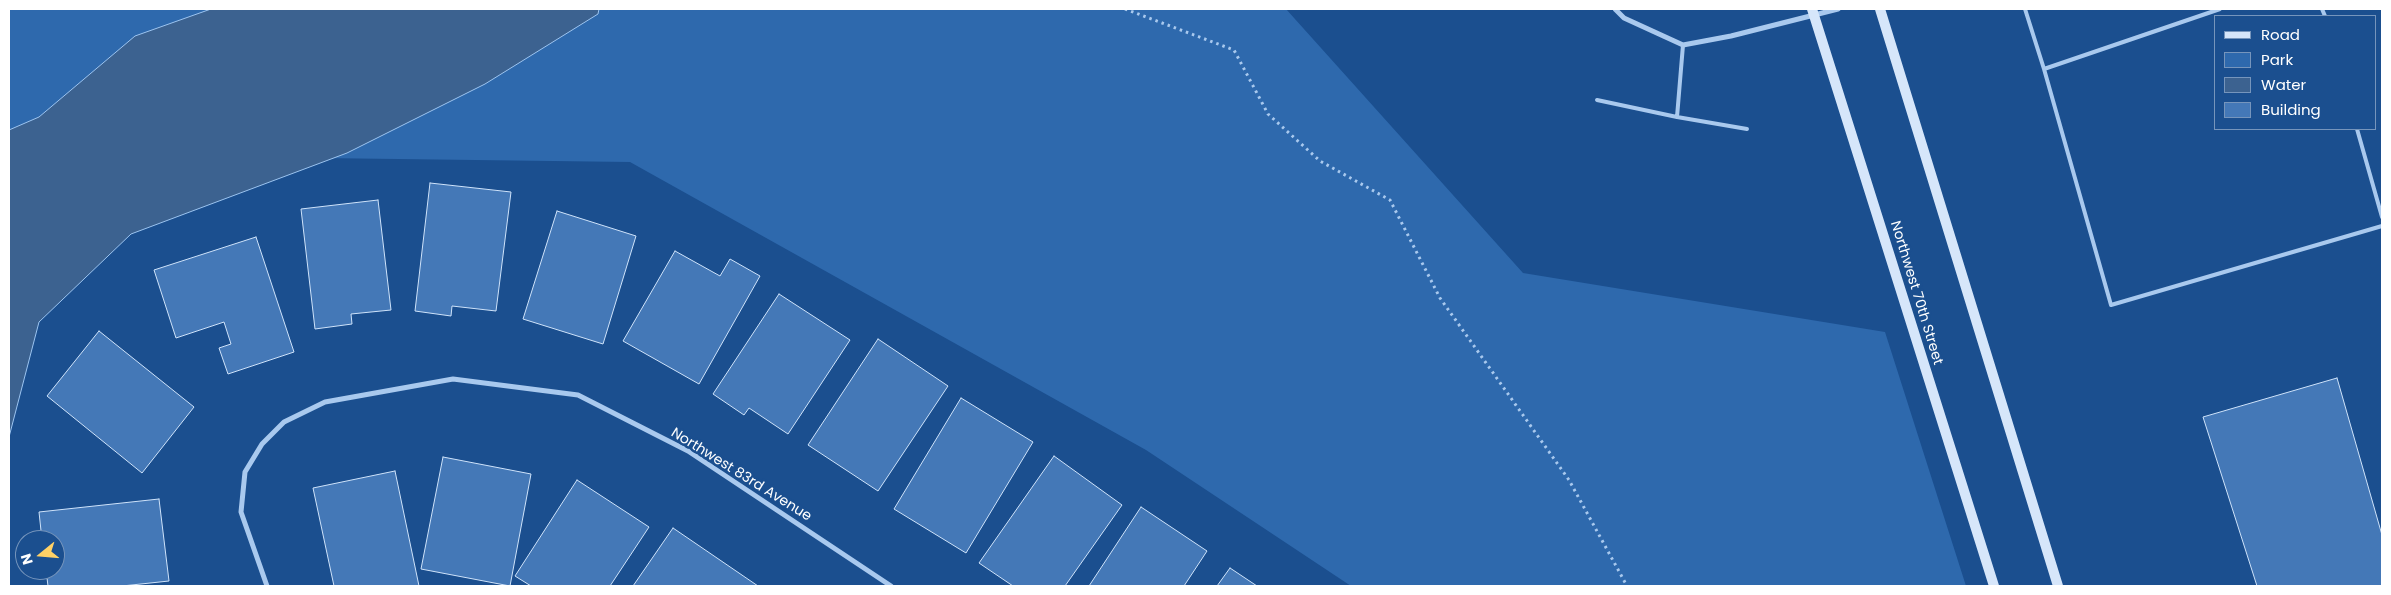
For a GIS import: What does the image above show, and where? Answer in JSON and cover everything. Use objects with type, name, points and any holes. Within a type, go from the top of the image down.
[{"type":"street","points":[[1615,9],[1624,18],[1683,45],[1731,36],[1813,12],[1838,9]]},
{"type":"street","points":[[1880,9],[2058,586]]},
{"type":"street","name":"Northwest 70th Street","points":[[1813,12],[1994,586]]},
{"type":"street","name":"Northwest 83rd Avenue","points":[[267,586],[241,512],[245,472],[262,444],[284,422],[326,402],[453,380],[578,395],[688,451],[891,586]]},
{"type":"lane","points":[[2026,9],[2112,305],[2382,226]]},
{"type":"lane","points":[[2044,70],[2220,9]]},
{"type":"lane","points":[[1677,117],[1683,45]]},
{"type":"lane","points":[[1597,100],[1677,117],[1747,129]]},
{"type":"lane","points":[[2357,130],[2382,218]]},
{"type":"path","points":[[1125,9],[1234,50],[1268,114],[1320,161],[1390,200],[1440,298],[1569,480],[1627,586]]},
{"type":"green space","points":[[9,9],[1286,9],[1523,273],[1885,332],[1966,586],[1351,586],[1146,450],[630,162],[9,154]]},
{"type":"water","points":[[211,9],[599,9],[598,14],[485,84],[347,153],[131,234],[39,322],[9,437],[9,130],[39,117],[135,36]]},
{"type":"building","points":[[430,183],[511,192],[496,311],[452,306],[451,316],[415,311]]},
{"type":"building","points":[[378,200],[391,310],[351,314],[352,324],[315,329],[301,209]]},
{"type":"building","points":[[557,211],[636,236],[603,344],[523,319]]},
{"type":"building","points":[[256,237],[294,352],[228,374],[219,348],[231,344],[224,322],[176,338],[154,270]]},
{"type":"building","points":[[675,251],[720,276],[730,259],[760,276],[699,384],[623,341]]},
{"type":"building","points":[[779,294],[850,340],[788,434],[749,408],[744,415],[713,394]]},
{"type":"building","points":[[99,331],[194,407],[142,473],[47,396]]},
{"type":"building","points":[[878,339],[948,386],[878,491],[808,445]]},
{"type":"building","points":[[2337,378],[2382,535],[2382,586],[2257,586],[2203,417]]},
{"type":"building","points":[[961,398],[1033,442],[966,553],[894,509]]},
{"type":"building","points":[[1054,456],[1122,505],[1065,586],[1013,586],[979,563]]},
{"type":"building","points":[[443,457],[531,474],[510,586],[421,569]]},
{"type":"building","points":[[395,471],[419,586],[334,586],[313,488]]},
{"type":"building","points":[[577,480],[649,527],[610,586],[531,586],[515,576]]},
{"type":"building","points":[[159,499],[169,581],[122,586],[48,586],[47,580],[65,580],[65,530],[41,530],[39,512]]},
{"type":"building","points":[[1141,507],[1207,551],[1184,586],[1089,586]]},
{"type":"building","points":[[673,528],[758,586],[633,586]]},
{"type":"building","points":[[1230,568],[1257,586],[1217,586]]}]
